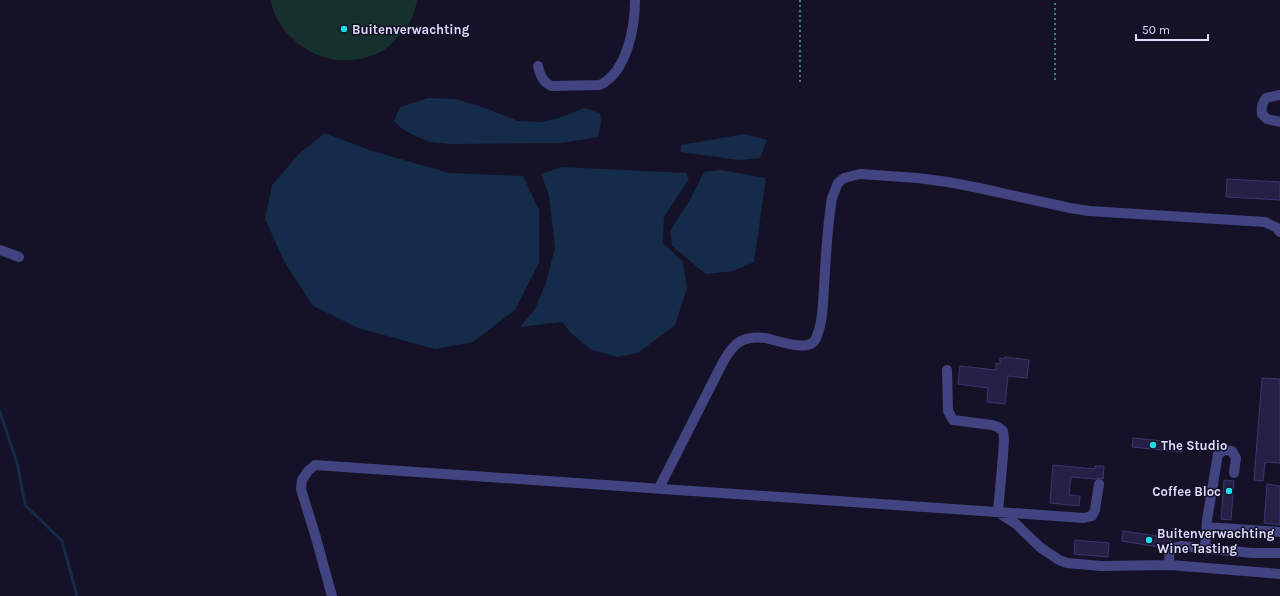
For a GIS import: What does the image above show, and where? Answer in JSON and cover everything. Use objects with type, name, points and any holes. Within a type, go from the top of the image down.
[{"type":"street","points":[[538,66],[541,77],[551,86],[600,85],[604,83],[617,71],[630,40],[634,23],[636,0]]},
{"type":"street","points":[[1280,95],[1266,98],[1261,112],[1267,119],[1280,122]]},
{"type":"street","points":[[659,488],[723,362],[740,341],[752,338],[765,338],[789,344],[804,345],[812,344],[816,340],[822,315],[831,204],[834,190],[838,183],[844,178],[860,174],[918,178],[979,188],[1083,210],[1265,222],[1277,228],[1280,232]]},
{"type":"street","points":[[0,250],[19,257]]},
{"type":"street","points":[[947,370],[948,411],[952,420],[992,425],[1001,429],[1004,434],[998,512]]},
{"type":"street","points":[[1205,549],[1218,454],[1224,450],[1232,451],[1236,458],[1234,473]]},
{"type":"street","points":[[332,596],[302,495],[301,485],[305,475],[315,465],[1084,518],[1092,516],[1095,510],[1099,484]]},
{"type":"street","points":[[998,512],[1016,524],[1041,548],[1059,560],[1067,563],[1100,566],[1170,565],[1280,574]]},
{"type":"street","points":[[1207,527],[1280,532]]},
{"type":"street","points":[[1170,565],[1168,555],[1175,547],[1182,546],[1252,553],[1280,553]]},
{"type":"path","points":[[800,0],[800,82]]},
{"type":"path","points":[[1055,0],[1055,80]]},
{"type":"green space","name":"Buitenverwachting","points":[[271,0],[417,0],[407,26],[387,48],[371,56],[345,60],[320,56],[297,43],[281,26],[274,13]]},
{"type":"water","points":[[428,98],[456,99],[488,109],[518,121],[543,122],[562,117],[584,108],[600,113],[601,123],[598,137],[561,143],[450,144],[430,142],[401,128],[394,121],[400,107]]},
{"type":"water","points":[[325,133],[369,150],[449,173],[523,176],[539,210],[539,263],[515,310],[473,342],[435,349],[358,328],[313,306],[284,261],[265,219],[272,185],[300,153]]},
{"type":"water","points":[[744,134],[767,140],[760,158],[739,160],[681,152],[681,145]]},
{"type":"water","points":[[562,167],[686,173],[689,179],[664,217],[663,243],[683,262],[687,288],[675,325],[638,353],[617,357],[590,349],[571,333],[562,322],[520,327],[535,309],[546,283],[555,248],[549,195],[541,174]]},
{"type":"water","points":[[721,170],[766,178],[754,262],[733,271],[706,274],[672,246],[670,231],[691,198],[704,172]]},
{"type":"building","points":[[1227,179],[1280,182],[1280,200],[1226,197]]},
{"type":"building","points":[[1005,357],[1029,360],[1027,378],[1008,376],[1005,404],[987,402],[988,388],[958,384],[960,366],[996,370],[996,363],[1000,364],[1000,358],[1004,359]]},
{"type":"building","points":[[1262,378],[1280,379],[1280,463],[1265,462],[1263,481],[1254,480]]},
{"type":"building","points":[[1133,438],[1183,443],[1182,452],[1132,447]]},
{"type":"building","points":[[1053,465],[1095,469],[1095,466],[1104,466],[1103,479],[1071,477],[1069,495],[1080,496],[1079,506],[1050,503]]},
{"type":"building","points":[[1224,480],[1234,481],[1231,520],[1221,519]]},
{"type":"building","points":[[1267,484],[1280,486],[1280,525],[1264,523]]},
{"type":"building","points":[[1123,531],[1171,538],[1170,543],[1165,548],[1122,541]]},
{"type":"building","points":[[1075,540],[1109,543],[1108,557],[1074,554]]},
{"type":"waterway","points":[[0,412],[18,466],[25,505],[62,541],[77,596]]},
{"type":"place","name":"Buitenverwachting","points":[[344,29]]},
{"type":"place","name":"The Studio","points":[[1153,445]]},
{"type":"place","name":"Coffee Bloc","points":[[1229,491]]},
{"type":"place","name":"Buitenverwachting Wine Tasting","points":[[1149,540]]}]
